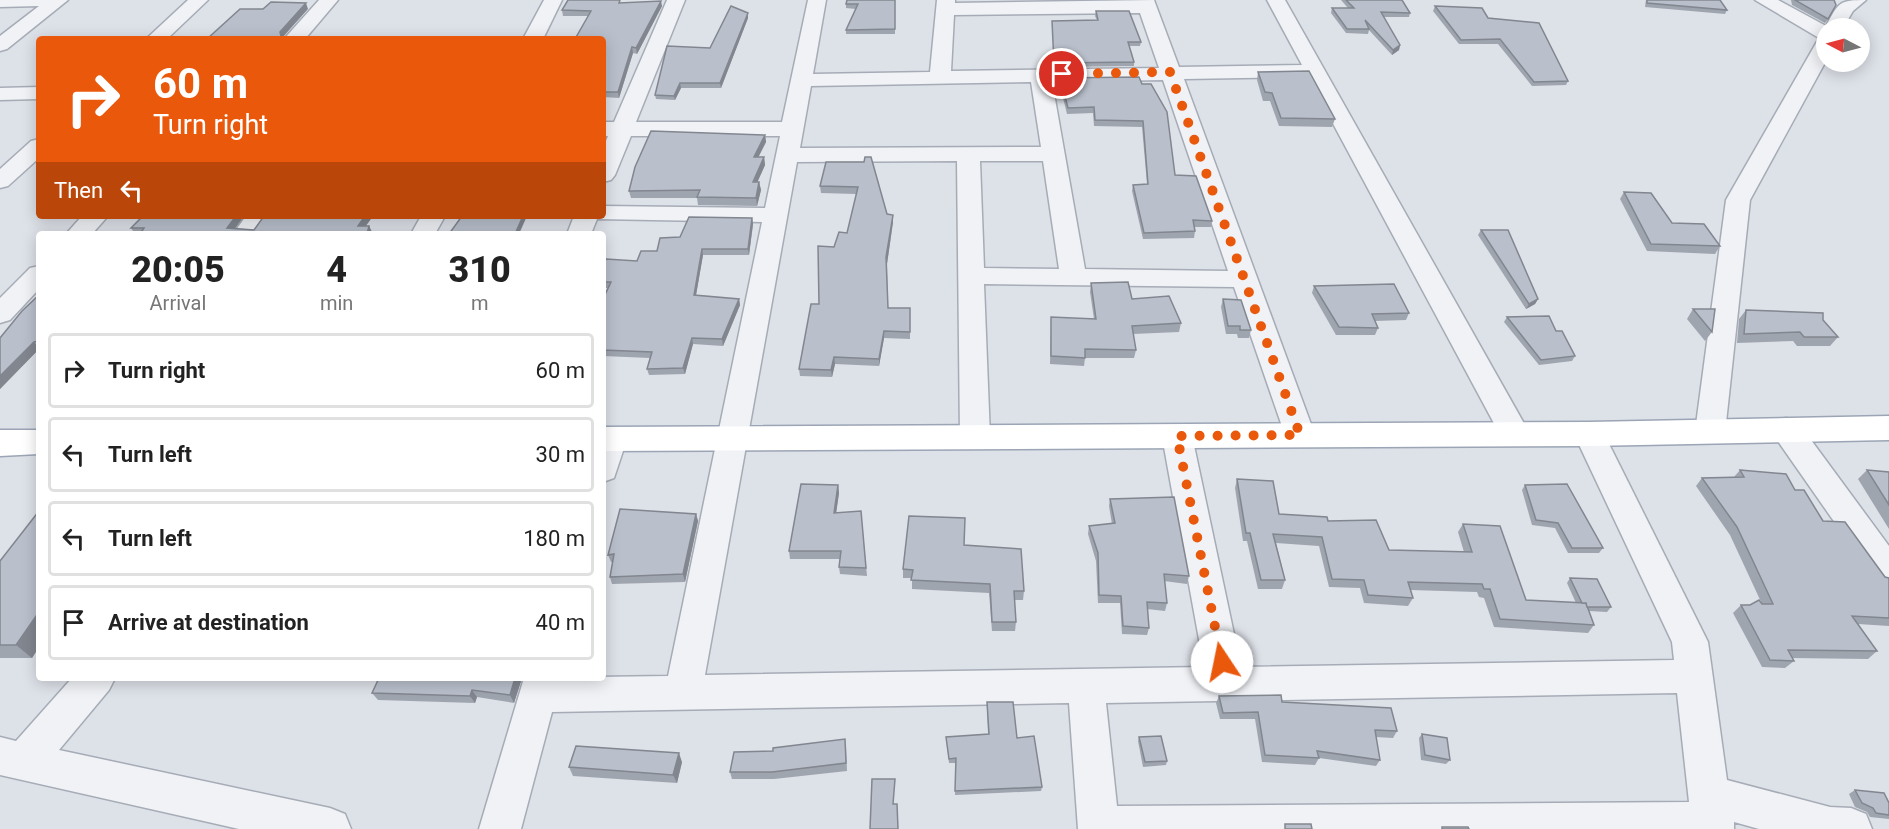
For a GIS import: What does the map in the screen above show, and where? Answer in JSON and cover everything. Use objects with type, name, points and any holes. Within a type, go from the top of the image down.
[{"type":"main road","points":[[606,449],[732,438],[1589,434],[1889,428]]},
{"type":"street","points":[[0,1],[59,0]]},
{"type":"street","points":[[0,45],[59,0]]},
{"type":"street","points":[[159,36],[199,0]]},
{"type":"street","points":[[297,36],[329,0]]},
{"type":"street","points":[[535,36],[553,0]]},
{"type":"street","points":[[606,160],[612,129],[675,0]]},
{"type":"street","points":[[683,693],[817,0]]},
{"type":"street","points":[[1276,0],[1515,434]]},
{"type":"street","points":[[1764,0],[1816,28]]},
{"type":"street","points":[[1840,18],[1845,8],[1857,0]]},
{"type":"street","points":[[940,77],[946,5],[1146,4],[1300,435]]},
{"type":"street","points":[[1710,432],[1738,200],[1816,61]]},
{"type":"street","points":[[802,80],[1315,71]]},
{"type":"street","points":[[1040,75],[1073,276]]},
{"type":"street","points":[[0,94],[36,93]]},
{"type":"street","points":[[612,129],[968,154],[1053,154]]},
{"type":"street","points":[[968,154],[975,437]]},
{"type":"street","points":[[0,181],[30,162]]},
{"type":"street","points":[[606,213],[776,215]]},
{"type":"street","points":[[81,231],[93,219]]},
{"type":"street","points":[[247,231],[257,219]]},
{"type":"street","points":[[971,276],[1244,279]]},
{"type":"street","points":[[0,283],[35,279]]},
{"type":"street","points":[[0,314],[35,279]]},
{"type":"street","points":[[1786,429],[1889,573]]},
{"type":"street","points":[[1589,434],[1690,642],[1712,816]]},
{"type":"street","points":[[1177,436],[1226,684]]},
{"type":"street","points":[[500,829],[541,686],[683,693],[1694,676]]},
{"type":"street","points":[[12,759],[93,681]]},
{"type":"street","points":[[1086,686],[1099,828],[1712,816],[1851,829]]},
{"type":"street","points":[[12,759],[224,818],[330,829]]},
{"type":"building","points":[[568,0],[620,0],[619,3],[661,1],[636,48],[632,47],[618,92],[606,92],[606,36],[577,36],[591,11],[562,10]]},
{"type":"building","points":[[847,0],[895,0],[895,29],[846,30],[858,4],[846,4]]},
{"type":"building","points":[[1346,0],[1402,0],[1410,13],[1381,12],[1400,45],[1393,50],[1365,20],[1369,29],[1347,29],[1332,8],[1354,8]]},
{"type":"building","points":[[1647,0],[1720,0],[1727,10],[1647,3]]},
{"type":"building","points":[[1795,0],[1834,0],[1836,5],[1829,18]]},
{"type":"building","points":[[271,2],[306,3],[280,32],[281,36],[210,36],[240,9],[263,9]]},
{"type":"building","points":[[731,6],[748,13],[720,83],[680,83],[674,96],[655,95],[667,46],[710,48]]},
{"type":"building","points":[[1435,6],[1482,8],[1488,18],[1539,23],[1568,81],[1534,82],[1500,39],[1461,40]]},
{"type":"building","points":[[1096,11],[1129,11],[1141,42],[1128,42],[1134,62],[1054,63],[1052,21],[1098,20]]},
{"type":"building","points":[[1309,71],[1335,119],[1281,118],[1272,93],[1265,92],[1258,72]]},
{"type":"building","points":[[1139,77],[1142,84],[1151,84],[1167,112],[1175,175],[1196,176],[1212,221],[1193,220],[1195,231],[1144,233],[1133,185],[1148,184],[1143,121],[1095,120],[1094,107],[1068,108],[1061,80],[1055,78]]},
{"type":"building","points":[[651,131],[765,135],[754,157],[764,157],[753,182],[759,182],[756,198],[697,197],[700,190],[629,191],[635,167]]},
{"type":"building","points":[[865,157],[871,157],[887,214],[893,215],[886,257],[888,308],[910,308],[910,332],[884,331],[879,359],[834,357],[831,370],[799,369],[811,304],[819,304],[818,246],[834,247],[839,232],[847,233],[858,187],[820,186],[826,162],[864,162]]},
{"type":"building","points":[[1624,192],[1651,193],[1672,223],[1704,224],[1720,246],[1651,244]]},
{"type":"building","points":[[689,217],[752,218],[748,249],[702,249],[694,295],[739,299],[722,339],[692,338],[683,368],[647,369],[652,352],[606,350],[606,293],[611,282],[606,282],[606,259],[637,261],[641,251],[657,251],[660,238],[680,237]]},
{"type":"building","points":[[140,219],[234,219],[227,228],[254,230],[262,219],[363,219],[358,226],[369,226],[368,231],[142,231],[144,228],[131,228]]},
{"type":"building","points":[[460,219],[522,219],[516,231],[451,231]]},
{"type":"building","points":[[1481,230],[1508,230],[1538,299],[1529,304]]},
{"type":"building","points":[[1128,282],[1132,299],[1169,296],[1181,323],[1132,326],[1136,350],[1085,349],[1085,358],[1051,356],[1051,317],[1096,319],[1091,283]]},
{"type":"building","points":[[1394,284],[1409,313],[1372,314],[1378,328],[1339,327],[1314,286]]},
{"type":"building","points":[[36,298],[36,342],[0,376],[0,338]]},
{"type":"building","points":[[1223,299],[1241,300],[1251,330],[1240,330],[1240,326],[1228,326]]},
{"type":"building","points":[[1693,309],[1715,309],[1712,332]]},
{"type":"building","points":[[1746,310],[1823,313],[1823,320],[1838,337],[1804,337],[1800,332],[1744,334]]},
{"type":"building","points":[[1549,316],[1556,331],[1562,331],[1575,356],[1541,360],[1507,317]]},
{"type":"building","points":[[1740,470],[1786,474],[1795,490],[1804,490],[1823,521],[1845,522],[1885,577],[1889,578],[1889,618],[1852,616],[1877,651],[1788,650],[1794,661],[1770,660],[1741,605],[1750,605],[1759,600],[1762,604],[1773,604],[1737,527],[1702,478],[1744,477]]},
{"type":"building","points":[[1867,470],[1889,472],[1889,505]]},
{"type":"building","points":[[1237,479],[1273,481],[1279,514],[1327,517],[1328,521],[1376,520],[1389,550],[1472,552],[1463,524],[1500,526],[1526,600],[1586,603],[1594,625],[1500,619],[1490,589],[1484,589],[1482,584],[1408,582],[1413,598],[1368,595],[1364,580],[1332,579],[1322,537],[1273,534],[1285,580],[1261,580],[1250,533],[1246,533]]},
{"type":"building","points":[[801,484],[838,485],[834,513],[861,511],[866,568],[839,567],[841,551],[789,551]]},
{"type":"building","points":[[1567,484],[1603,548],[1572,548],[1558,523],[1536,520],[1525,485]]},
{"type":"building","points":[[1174,497],[1189,576],[1164,574],[1167,603],[1147,602],[1149,628],[1123,626],[1121,596],[1099,595],[1098,553],[1089,526],[1115,523],[1110,499]]},
{"type":"building","points":[[620,509],[696,514],[683,574],[610,577],[614,554],[608,555]]},
{"type":"building","points":[[36,515],[36,616],[16,645],[0,645],[0,561]]},
{"type":"building","points":[[909,516],[965,518],[964,545],[1021,549],[1024,591],[1014,591],[1016,622],[992,622],[990,584],[911,580],[913,570],[903,569]]},
{"type":"building","points":[[1570,578],[1597,579],[1611,607],[1587,607],[1586,603],[1582,603]]},
{"type":"building","points":[[378,681],[514,681],[510,695],[472,690],[470,696],[372,693]]},
{"type":"building","points":[[1281,695],[1282,702],[1391,708],[1397,731],[1375,730],[1380,760],[1317,751],[1319,758],[1265,755],[1258,712],[1223,713],[1219,696]]},
{"type":"building","points":[[987,702],[1013,702],[1017,738],[1034,736],[1042,787],[955,791],[956,758],[949,759],[946,737],[989,734]]},
{"type":"building","points":[[1422,734],[1447,738],[1450,760],[1425,755]]},
{"type":"building","points":[[1161,736],[1167,761],[1145,762],[1139,737]]},
{"type":"building","points":[[845,739],[846,763],[772,772],[730,772],[734,752],[773,751],[773,748]]},
{"type":"building","points":[[576,746],[679,753],[673,775],[569,767]]},
{"type":"building","points":[[872,779],[895,779],[893,804],[897,804],[898,829],[870,829]]},
{"type":"building","points":[[1855,790],[1884,793],[1889,803],[1889,815],[1876,813],[1873,808],[1862,803]]},
{"type":"building","points":[[1285,824],[1311,824],[1312,829],[1285,829]]},
{"type":"building","points":[[1442,827],[1468,827],[1469,829],[1442,829]]},
{"type":"route","points":[[1062,74],[1170,72],[1300,435],[1177,436],[1222,662]]}]
